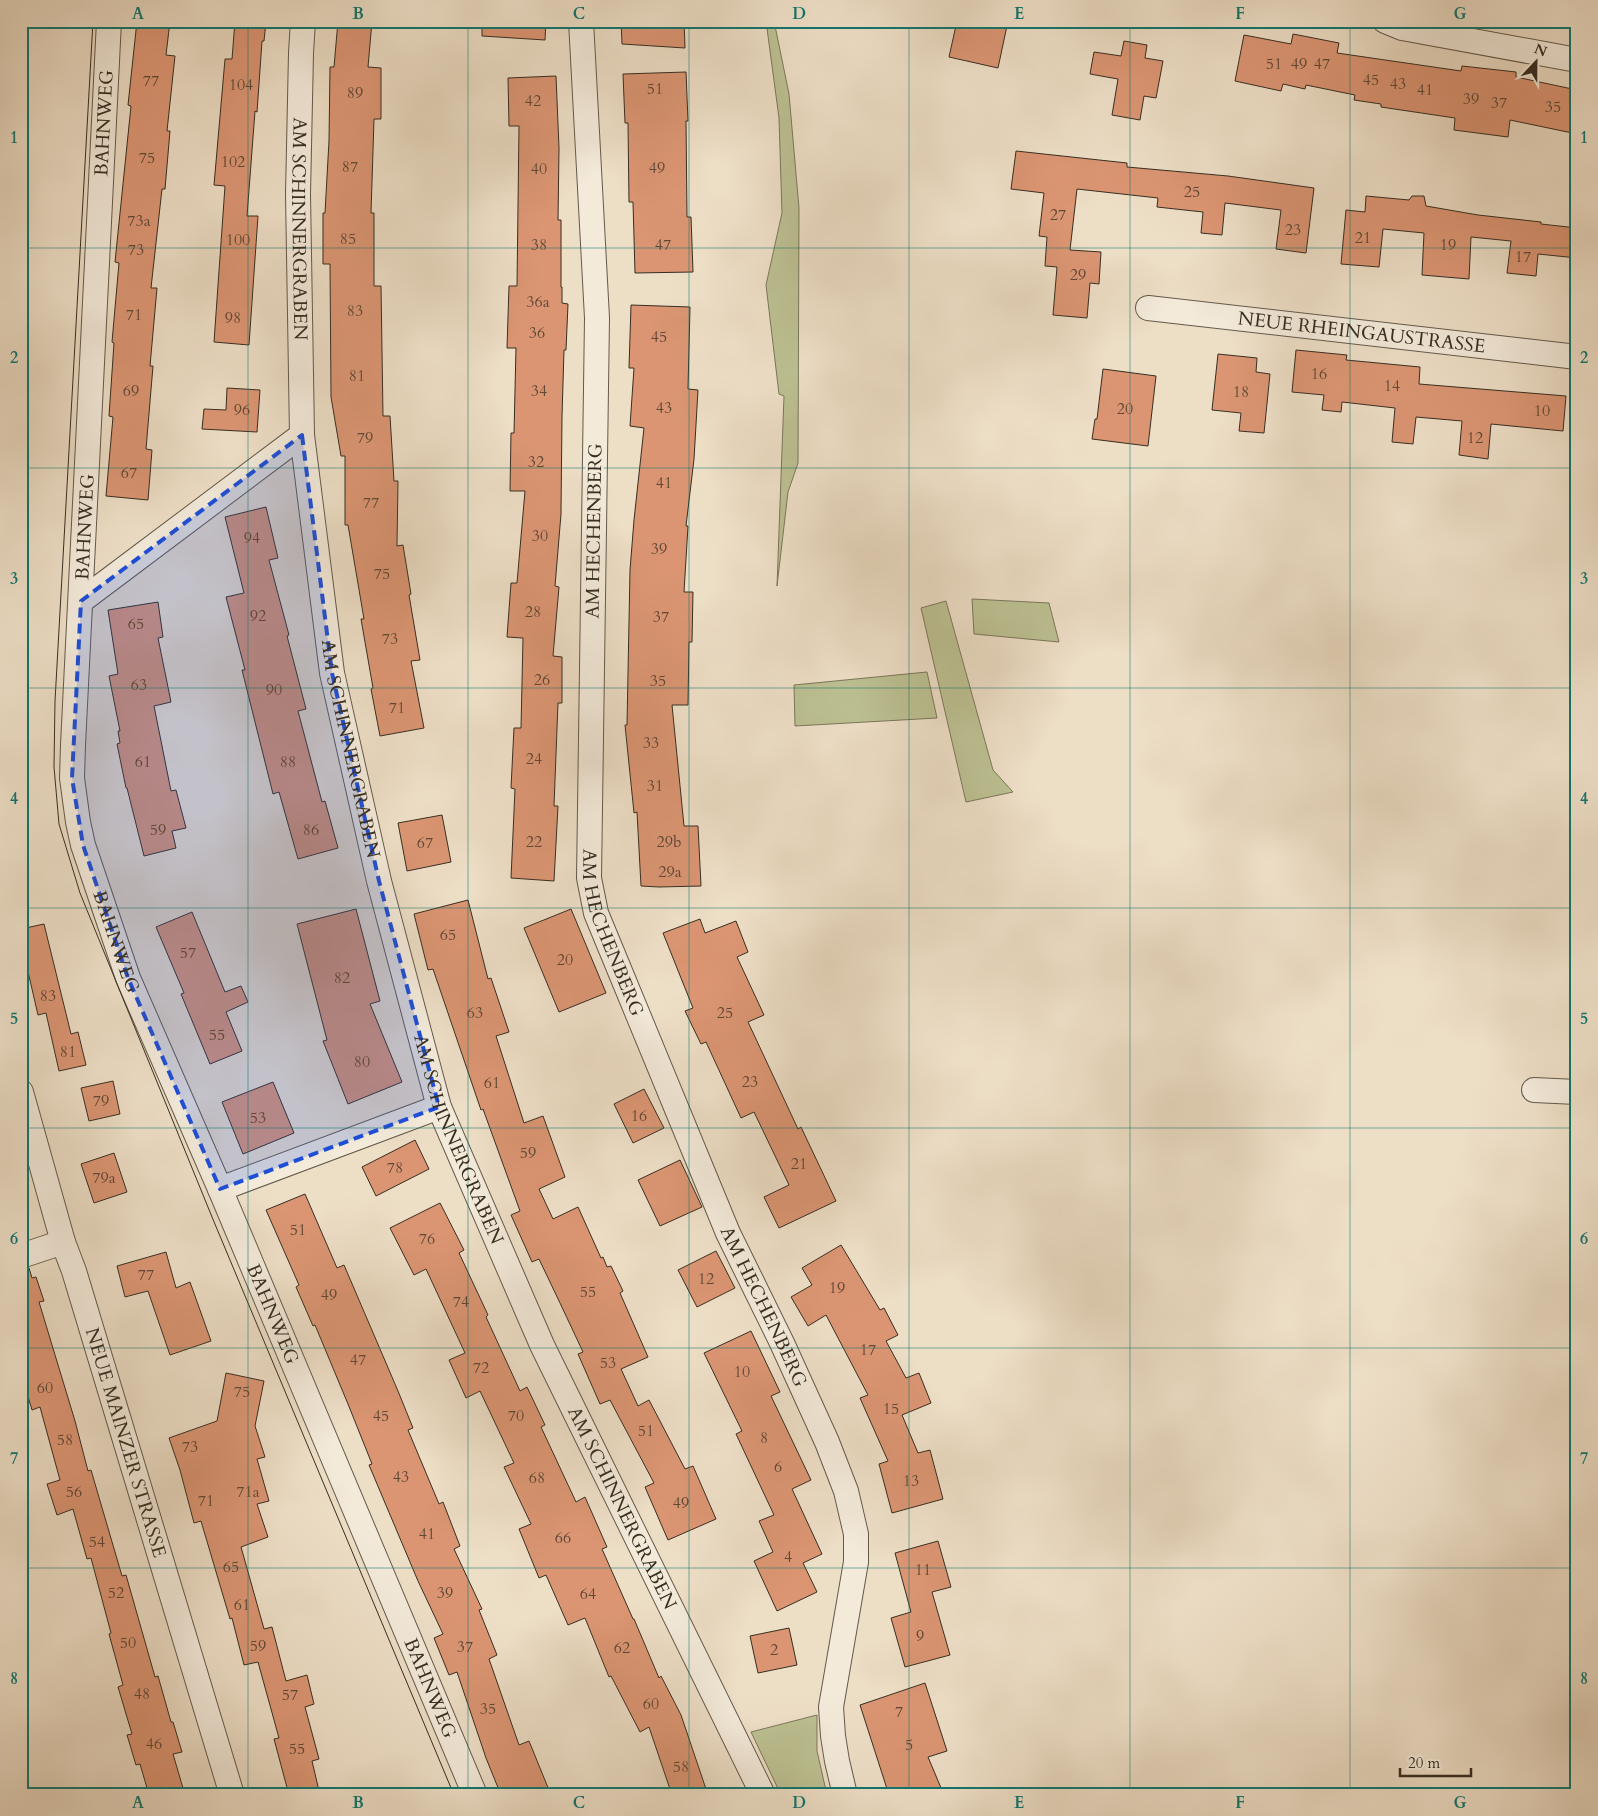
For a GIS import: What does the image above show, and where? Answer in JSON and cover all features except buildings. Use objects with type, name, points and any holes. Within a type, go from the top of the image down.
[{"type":"street","name":"BAHNWEG","points":[[109,21],[72,778],[83,845],[128,978],[220,1189],[475,1795]]},
{"type":"street","name":"AM SCHINNERGRABEN","points":[[303,21],[298,194],[302,435],[332,673],[378,881],[439,1107],[542,1345],[763,1795]]},
{"type":"street","name":"AM HECHENBERG","points":[[581,21],[597,318],[589,878],[596,913],[724,1224],[782,1343],[827,1442],[846,1491],[856,1534],[856,1562],[832,1707],[836,1760],[845,1795]]},
{"type":"street","points":[[1385,21],[1402,28],[1577,60]]},
{"type":"street","name":"NEUE RHEINGAUSTRASSE","points":[[1148,308],[1577,357]]},
{"type":"street","points":[[81,601],[302,435]]},
{"type":"street","points":[[1534,1090],[1577,1092]]},
{"type":"street","name":"NEUE MAINZER STRASSE","points":[[21,1092],[63,1242],[74,1271],[232,1795]]},
{"type":"street","points":[[220,1189],[439,1107]]},
{"type":"street","points":[[21,1256],[63,1242]]},
{"type":"highlighted area","points":[[302,435],[332,673],[379,881],[439,1107],[220,1189],[128,978],[83,845],[72,778],[81,601]]},
{"type":"green space","points":[[766,21],[774,21],[789,94],[799,208],[798,463],[788,492],[777,586],[784,396],[779,394],[766,285],[782,213],[779,118]]},
{"type":"green space","points":[[972,599],[1049,603],[1059,642],[974,634]]},
{"type":"green space","points":[[946,601],[993,770],[1013,792],[966,802],[921,608]]},
{"type":"green space","points":[[927,672],[937,718],[795,726],[794,685]]},
{"type":"green space","points":[[817,1715],[817,1751],[827,1795],[781,1795],[751,1732]]},
{"type":"tram line","points":[[93,21],[55,701],[54,767],[59,824],[80,893],[212,1217],[454,1795]]}]
